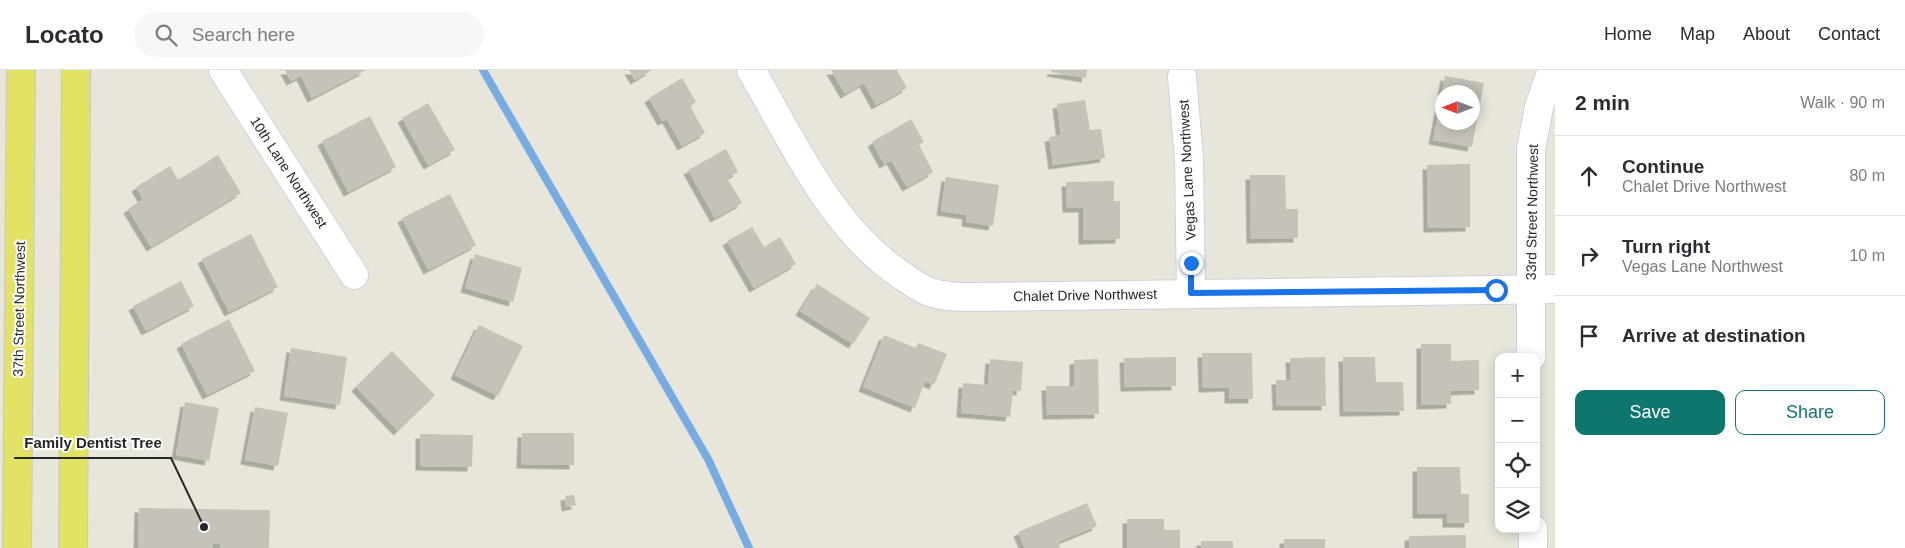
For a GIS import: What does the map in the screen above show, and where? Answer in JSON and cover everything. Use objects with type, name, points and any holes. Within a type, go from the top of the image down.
[{"type":"main road","name":"37th Street Northwest","points":[[17,548],[21,70]]},
{"type":"main road","points":[[73,548],[76,70]]},
{"type":"street","name":"10th Lane Northwest","points":[[223,70],[354,275]]},
{"type":"street","name":"Chalet Drive Northwest","points":[[752,70],[825,196],[844,222],[883,263],[929,292],[952,297],[1543,289]]},
{"type":"street","name":"33rd Street Northwest","points":[[1532,353],[1543,289],[1531,149],[1539,107],[1552,70]]},
{"type":"street","name":"Vegas Lane Northwest","points":[[1182,77],[1189,158],[1191,293]]},
{"type":"street","points":[[1533,533],[1533,548]]},
{"type":"building","points":[[285,70],[366,70],[312,98],[301,76],[291,81]]},
{"type":"building","points":[[629,70],[652,70],[635,80]]},
{"type":"building","points":[[831,70],[897,70],[907,88],[876,105],[864,83],[845,94]]},
{"type":"building","points":[[1052,70],[1087,70],[1086,78],[1051,72]]},
{"type":"building","points":[[1445,76],[1484,83],[1480,104],[1480,85],[1443,85]]},
{"type":"building","points":[[682,78],[696,102],[690,106],[705,133],[682,146],[667,119],[662,121],[649,98]]},
{"type":"building","points":[[1085,100],[1090,130],[1101,129],[1105,158],[1053,165],[1049,137],[1061,135],[1057,104]]},
{"type":"building","points":[[428,103],[455,150],[428,165],[402,118]]},
{"type":"building","points":[[370,116],[396,167],[348,192],[322,141]]},
{"type":"building","points":[[911,119],[924,142],[919,145],[933,172],[907,187],[891,160],[884,164],[872,142]]},
{"type":"building","points":[[1435,130],[1475,130],[1472,147],[1433,140]]},
{"type":"building","points":[[726,149],[738,172],[727,178],[742,203],[715,218],[688,170]]},
{"type":"building","points":[[218,155],[241,193],[151,247],[128,209],[143,199],[136,187],[170,166],[178,180]]},
{"type":"building","points":[[1470,164],[1470,227],[1428,228],[1427,165]]},
{"type":"building","points":[[1250,175],[1285,175],[1286,209],[1298,209],[1298,238],[1251,239]]},
{"type":"building","points":[[946,177],[999,185],[993,226],[966,222],[967,215],[941,211]]},
{"type":"building","points":[[1114,181],[1114,201],[1120,201],[1120,239],[1083,240],[1083,208],[1067,208],[1066,182]]},
{"type":"building","points":[[450,194],[476,245],[428,270],[402,218]]},
{"type":"building","points":[[752,227],[764,247],[780,237],[796,264],[754,288],[727,241]]},
{"type":"building","points":[[251,234],[278,287],[229,312],[202,259]]},
{"type":"building","points":[[475,254],[522,268],[513,302],[465,288]]},
{"type":"building","points":[[181,281],[194,306],[146,331],[133,306]]},
{"type":"building","points":[[817,284],[870,318],[853,344],[800,311]]},
{"type":"building","points":[[229,319],[255,371],[207,395],[181,344]]},
{"type":"building","points":[[479,325],[523,346],[498,396],[455,375]]},
{"type":"building","points":[[884,335],[916,348],[918,343],[947,354],[934,385],[925,381],[915,408],[863,387]]},
{"type":"building","points":[[1421,344],[1451,344],[1451,361],[1479,360],[1479,390],[1451,391],[1451,404],[1421,405]]},
{"type":"building","points":[[291,348],[347,357],[340,405],[284,396]]},
{"type":"building","points":[[392,351],[435,395],[398,431],[356,387]]},
{"type":"building","points":[[1202,353],[1252,353],[1253,399],[1229,399],[1229,387],[1203,388]]},
{"type":"building","points":[[1176,357],[1176,386],[1125,387],[1124,358]]},
{"type":"building","points":[[1325,357],[1326,406],[1277,406],[1276,380],[1291,380],[1290,358]]},
{"type":"building","points":[[1343,357],[1375,357],[1376,382],[1403,382],[1404,411],[1344,412]]},
{"type":"building","points":[[990,359],[1023,362],[1021,391],[1013,390],[1010,417],[961,413],[963,383],[988,385]]},
{"type":"building","points":[[1098,359],[1099,414],[1047,415],[1046,386],[1074,386],[1074,360]]},
{"type":"building","points":[[185,402],[219,408],[209,461],[176,455]]},
{"type":"building","points":[[255,407],[288,413],[278,466],[245,460]]},
{"type":"building","points":[[522,433],[574,433],[574,465],[521,464]]},
{"type":"building","points":[[420,434],[473,435],[472,467],[420,466]]},
{"type":"building","points":[[1417,467],[1460,467],[1461,494],[1469,494],[1469,523],[1447,523],[1447,514],[1417,514]]},
{"type":"building","points":[[574,495],[576,505],[566,507],[565,496]]},
{"type":"building","points":[[1087,503],[1097,526],[1058,542],[1060,548],[1025,548],[1018,532]]},
{"type":"building","points":[[139,508],[270,510],[269,548],[220,548],[220,544],[213,544],[213,548],[138,548]]},
{"type":"building","points":[[1127,519],[1164,519],[1164,530],[1180,530],[1180,548],[1127,548]]},
{"type":"building","points":[[1466,535],[1466,548],[1409,548],[1409,536]]},
{"type":"building","points":[[1284,539],[1325,539],[1325,548],[1284,548]]},
{"type":"building","points":[[1201,541],[1233,541],[1233,548],[1201,548]]},
{"type":"waterway","points":[[483,70],[708,459],[749,548]]},
{"type":"place","name":"Family Dentist Tree","points":[[204,527]]},
{"type":"route","points":[[1191,263],[1191,293],[1496,290]]}]
